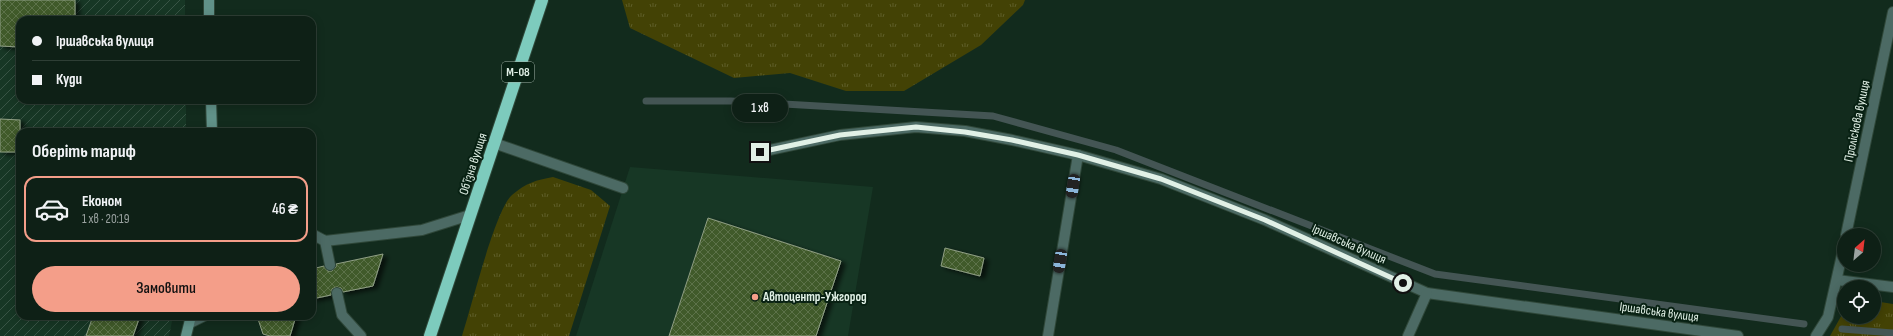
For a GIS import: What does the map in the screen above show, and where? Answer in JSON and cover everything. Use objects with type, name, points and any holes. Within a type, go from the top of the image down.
[{"type":"highway","name":"Обʼїзна вулиця","points":[[430,336],[542,0]]},
{"type":"street","points":[[209,2],[209,16]]},
{"type":"street","name":"Проліскова вулиця","points":[[1847,228],[1893,12]]},
{"type":"street","points":[[211,104],[212,128]]},
{"type":"street","name":"Іршавська вулиця","points":[[760,152],[840,135],[916,127],[965,132],[1012,140],[1078,155],[1161,179],[1265,220],[1427,293],[1738,336]]},
{"type":"street","points":[[494,144],[623,188]]},
{"type":"street","points":[[1048,336],[1078,155]]},
{"type":"street","points":[[316,236],[325,241],[422,230],[470,215]]},
{"type":"street","points":[[325,241],[330,265]]},
{"type":"street","points":[[1816,336],[1828,317],[1839,272]]},
{"type":"street","points":[[1881,286],[1893,287]]},
{"type":"street","points":[[1408,336],[1427,293]]},
{"type":"street","points":[[337,294],[342,315],[361,336]]},
{"type":"street","points":[[186,336],[191,320]]},
{"type":"shaded area","points":[[0,0],[185,0],[185,16],[16,16],[16,104],[186,104],[186,128],[16,128],[16,320],[172,320],[169,336],[0,336]]},
{"type":"shaded area","points":[[630,167],[873,187],[848,336],[576,336]]},
{"type":"green space","points":[[622,0],[1025,0],[1023,5],[981,45],[904,91],[846,91],[790,73],[734,78],[630,28]]},
{"type":"green space","points":[[553,177],[591,190],[610,206],[569,336],[462,336],[491,239],[505,204],[512,195],[527,185]]},
{"type":"green space","points":[[1881,302],[1893,304],[1893,336],[1830,336],[1837,324],[1881,324]]},
{"type":"building","points":[[0,0],[75,0],[75,16],[16,16],[16,47],[0,46]]},
{"type":"building","points":[[0,119],[20,120],[20,128],[16,128],[16,152],[0,152]]},
{"type":"building","points":[[708,218],[841,261],[816,336],[669,336]]},
{"type":"building","points":[[945,248],[984,258],[980,276],[941,266]]},
{"type":"building","points":[[383,254],[373,286],[343,292],[341,288],[336,287],[332,289],[331,295],[316,298],[316,268],[324,266],[328,271],[332,271],[336,267],[336,264]]},
{"type":"building","points":[[92,320],[139,320],[133,336],[86,336]]},
{"type":"building","points":[[258,320],[295,320],[290,336],[270,336],[263,334]]},
{"type":"waterway","points":[[646,101],[731,101],[993,116],[1116,150],[1435,274],[1804,324]]},
{"type":"waterway","points":[[1842,329],[1893,333]]},
{"type":"place","name":"Автоцентр-Ужгород","points":[[755,297]]},
{"type":"route","points":[[760,152],[840,135],[916,127],[965,132],[1012,140],[1078,155],[1161,179],[1265,220],[1403,283]]}]
